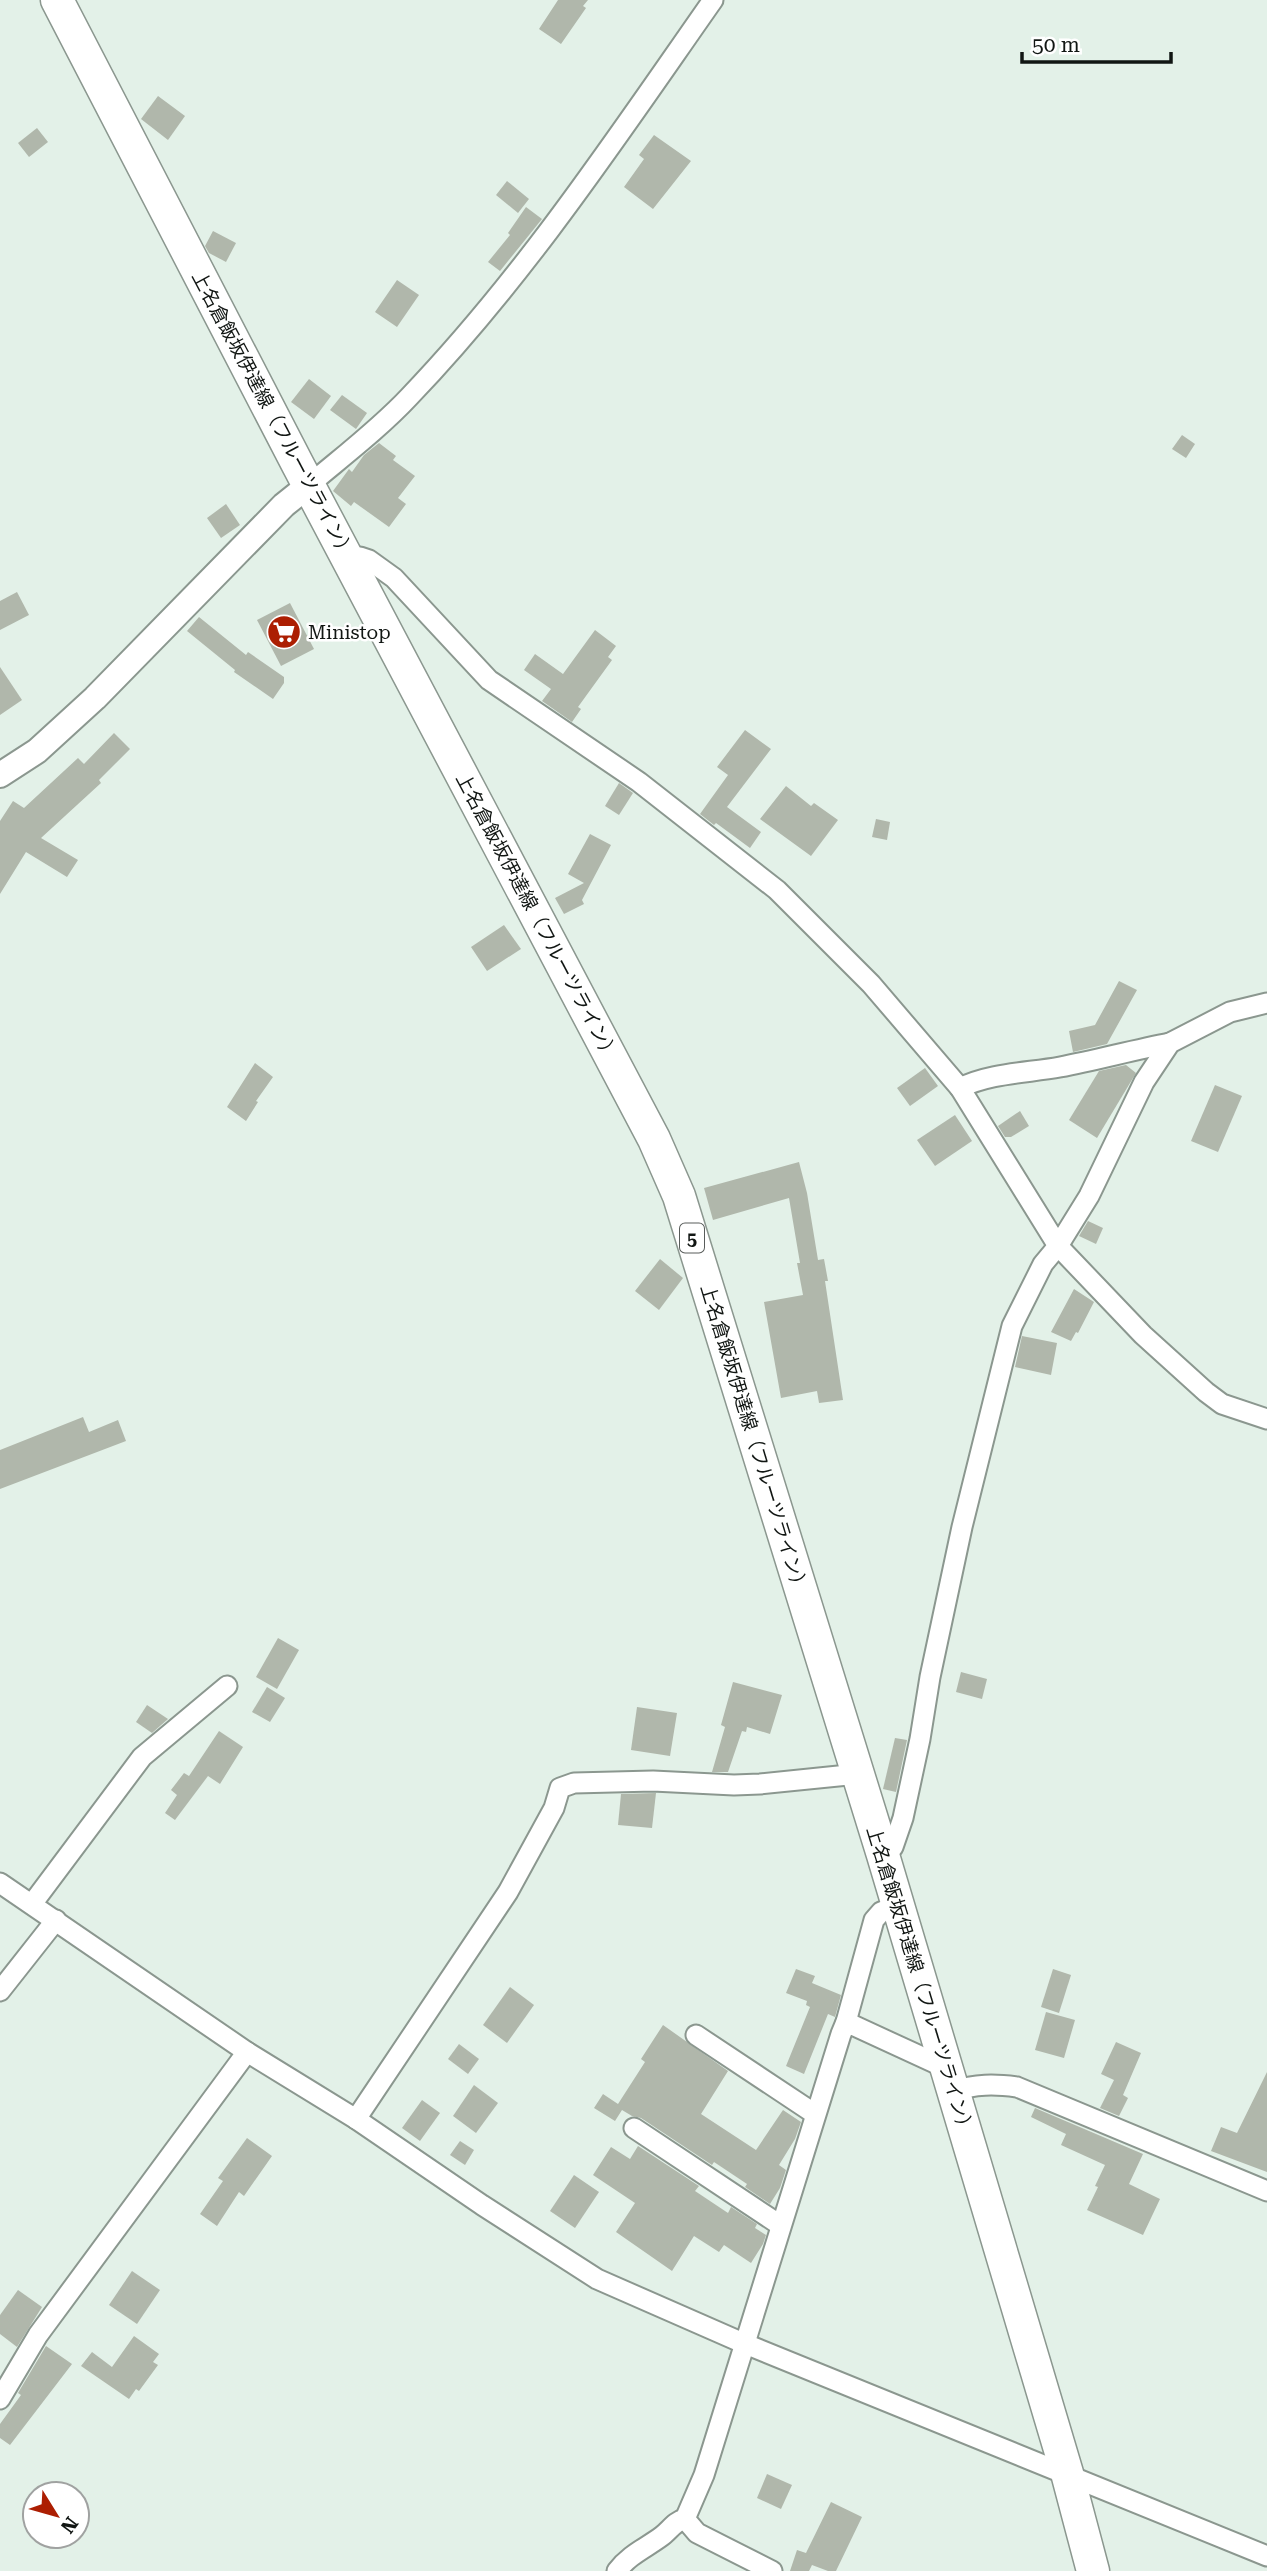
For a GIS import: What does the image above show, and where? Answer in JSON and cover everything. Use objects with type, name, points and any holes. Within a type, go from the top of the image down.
[{"type":"main road","name":"上名倉飯坂伊達線（フルーツライン）","points":[[57,0],[654,1139],[679,1196],[883,1855],[1067,2473],[1093,2571]]},
{"type":"street","points":[[0,775],[37,751],[95,698],[284,505],[407,400],[470,330],[543,241],[709,2]]},
{"type":"street","points":[[348,559],[360,557],[369,560],[394,578],[489,680],[629,774],[777,890],[870,984],[960,1088],[1058,1246],[1143,1335],[1206,1392],[1222,1404],[1267,1419]]},
{"type":"street","points":[[960,1088],[971,1082],[994,1077],[1060,1067],[1170,1043],[1230,1012],[1267,1003]]},
{"type":"street","points":[[883,1855],[893,1847],[903,1818],[962,1527],[1012,1326],[1043,1264],[1058,1246],[1088,1196],[1144,1083],[1170,1043]]},
{"type":"street","points":[[32,1904],[142,1757],[227,1686]]},
{"type":"street","points":[[356,2119],[508,1892],[554,1808],[560,1787],[574,1783],[653,1781],[760,1784],[858,1774]]},
{"type":"street","points":[[0,1883],[247,2052],[356,2119],[597,2279],[743,2343],[1267,2556]]},
{"type":"street","points":[[685,2519],[704,2475],[743,2343],[846,2022],[874,1920],[881,1912],[898,1905]]},
{"type":"street","points":[[0,1991],[56,1920]]},
{"type":"street","points":[[846,2022],[950,2080],[970,2085],[1017,2087],[1267,2191]]},
{"type":"street","points":[[696,2035],[815,2114]]},
{"type":"street","points":[[0,2399],[38,2335],[247,2052]]},
{"type":"street","points":[[634,2128],[780,2225]]},
{"type":"street","points":[[617,2571],[634,2552],[661,2537],[678,2521],[685,2519]]},
{"type":"street","points":[[685,2519],[697,2533],[772,2571]]},
{"type":"building","points":[[558,0],[588,0],[583,6],[586,8],[561,44],[539,29]]},
{"type":"building","points":[[158,96],[185,116],[168,140],[141,119]]},
{"type":"building","points":[[37,128],[48,142],[29,157],[18,143]]},
{"type":"building","points":[[654,135],[691,161],[653,209],[624,187],[644,159],[639,155]]},
{"type":"building","points":[[507,181],[529,199],[518,213],[496,195]]},
{"type":"building","points":[[526,207],[542,219],[500,271],[488,262],[510,235],[508,233]]},
{"type":"building","points":[[213,231],[236,243],[226,262],[209,253],[205,246]]},
{"type":"building","points":[[397,280],[419,295],[397,327],[375,312]]},
{"type":"building","points":[[309,379],[331,396],[314,419],[291,402]]},
{"type":"building","points":[[342,395],[367,413],[356,429],[330,410]]},
{"type":"building","points":[[1182,435],[1195,444],[1186,458],[1172,449]]},
{"type":"building","points":[[379,443],[396,456],[393,460],[415,476],[398,498],[406,504],[389,527],[354,502],[351,506],[333,491],[349,469],[352,472],[364,455]]},
{"type":"building","points":[[226,504],[240,525],[221,538],[207,518]]},
{"type":"building","points":[[17,592],[29,615],[0,630],[0,601]]},
{"type":"building","points":[[290,603],[314,649],[281,666],[257,620]]},
{"type":"building","points":[[199,617],[246,655],[248,652],[284,677],[284,683],[273,699],[234,672],[235,670],[187,631]]},
{"type":"building","points":[[595,630],[616,646],[608,657],[612,660],[578,707],[581,709],[572,722],[542,701],[551,689],[524,670],[535,654],[563,674]]},
{"type":"building","points":[[0,667],[22,700],[0,715]]},
{"type":"building","points":[[745,730],[771,749],[727,807],[761,832],[750,848],[700,814],[728,775],[717,767]]},
{"type":"building","points":[[114,733],[130,749],[99,780],[101,783],[41,838],[78,860],[67,877],[26,852],[0,894],[0,821],[13,801],[24,808],[78,758],[84,764]]},
{"type":"building","points":[[619,783],[633,793],[619,815],[605,806]]},
{"type":"building","points":[[786,786],[811,806],[814,803],[838,820],[811,856],[760,819]]},
{"type":"building","points":[[876,819],[890,822],[887,840],[872,837]]},
{"type":"building","points":[[590,834],[611,845],[582,900],[584,904],[564,914],[555,898],[584,883],[568,874]]},
{"type":"building","points":[[504,925],[521,949],[487,971],[471,947]]},
{"type":"building","points":[[1119,981],[1137,990],[1107,1044],[1073,1052],[1069,1031],[1095,1025]]},
{"type":"building","points":[[255,1063],[273,1077],[246,1121],[227,1107]]},
{"type":"building","points":[[1126,1065],[1136,1073],[1097,1138],[1069,1120],[1099,1071]]},
{"type":"building","points":[[925,1068],[938,1086],[910,1106],[897,1088]]},
{"type":"building","points":[[1215,1085],[1242,1096],[1218,1152],[1191,1141]]},
{"type":"building","points":[[1020,1111],[1029,1126],[1011,1137],[1005,1137],[998,1126]]},
{"type":"building","points":[[955,1115],[972,1141],[935,1166],[917,1140]]},
{"type":"building","points":[[799,1162],[818,1260],[824,1259],[843,1400],[819,1403],[817,1391],[781,1398],[764,1302],[803,1295],[789,1198],[713,1220],[704,1188]]},
{"type":"building","points":[[1088,1221],[1103,1228],[1096,1244],[1079,1236]]},
{"type":"building","points":[[660,1259],[683,1278],[659,1310],[635,1291]]},
{"type":"building","points":[[1074,1289],[1094,1302],[1071,1341],[1051,1332]]},
{"type":"building","points":[[1022,1336],[1057,1343],[1051,1375],[1015,1367]]},
{"type":"building","points":[[83,1417],[89,1432],[118,1420],[126,1441],[0,1489],[0,1450]]},
{"type":"building","points":[[278,1638],[299,1650],[277,1689],[256,1677]]},
{"type":"building","points":[[961,1672],[987,1679],[982,1699],[956,1692]]},
{"type":"building","points":[[733,1682],[782,1695],[770,1734],[747,1727],[746,1732],[742,1731],[728,1772],[712,1772],[725,1727],[721,1725]]},
{"type":"building","points":[[267,1687],[285,1698],[270,1722],[252,1712]]},
{"type":"building","points":[[147,1705],[168,1719],[152,1733],[136,1722]]},
{"type":"building","points":[[637,1707],[677,1713],[670,1756],[631,1750]]},
{"type":"building","points":[[219,1731],[243,1747],[220,1784],[208,1776],[175,1820],[165,1813],[177,1795],[171,1790],[184,1773],[189,1776]]},
{"type":"building","points":[[895,1738],[907,1740],[896,1792],[883,1789]]},
{"type":"building","points":[[656,1793],[652,1828],[618,1825],[621,1794]]},
{"type":"building","points":[[796,1969],[815,1976],[812,1983],[841,1995],[835,2017],[828,2014],[804,2074],[786,2066],[810,2007],[806,2005],[807,2001],[786,1993]]},
{"type":"building","points":[[1053,1969],[1071,1975],[1059,2013],[1041,2007]]},
{"type":"building","points":[[510,1987],[534,2005],[507,2043],[483,2025]]},
{"type":"building","points":[[1046,2012],[1075,2020],[1064,2058],[1035,2050]]},
{"type":"building","points":[[663,2025],[728,2071],[701,2114],[756,2150],[783,2110],[801,2122],[795,2139],[779,2165],[786,2170],[780,2188],[770,2204],[745,2187],[747,2184],[714,2162],[712,2165],[641,2118],[622,2110],[615,2121],[594,2108],[603,2094],[618,2104],[645,2062],[641,2059]]},
{"type":"building","points":[[1116,2042],[1141,2053],[1123,2095],[1128,2098],[1119,2116],[1100,2108],[1114,2080],[1101,2074]]},
{"type":"building","points":[[459,2044],[479,2059],[468,2074],[448,2059]]},
{"type":"building","points":[[1267,2072],[1267,2172],[1211,2151],[1221,2127],[1237,2133]]},
{"type":"building","points":[[474,2085],[498,2103],[476,2133],[453,2116]]},
{"type":"building","points":[[422,2100],[440,2113],[420,2141],[402,2128]]},
{"type":"building","points":[[1035,2108],[1143,2154],[1129,2184],[1160,2199],[1143,2235],[1087,2210],[1105,2165],[1061,2145],[1066,2134],[1031,2117]]},
{"type":"building","points":[[247,2138],[272,2156],[244,2196],[239,2192],[217,2226],[200,2214],[223,2181],[218,2178]]},
{"type":"building","points":[[460,2141],[474,2150],[465,2165],[450,2155]]},
{"type":"building","points":[[638,2146],[699,2186],[695,2191],[728,2213],[731,2207],[757,2224],[755,2228],[766,2235],[751,2263],[724,2245],[719,2252],[694,2236],[672,2271],[616,2232],[635,2203],[593,2175],[611,2147],[630,2159]]},
{"type":"building","points":[[574,2175],[599,2192],[575,2228],[550,2211]]},
{"type":"building","points":[[132,2271],[160,2290],[137,2324],[109,2305]]},
{"type":"building","points":[[18,2290],[42,2307],[17,2347],[0,2334],[0,2315]]},
{"type":"building","points":[[134,2336],[159,2354],[153,2362],[158,2365],[139,2391],[136,2389],[129,2399],[81,2366],[92,2352],[112,2367]]},
{"type":"building","points":[[46,2346],[72,2364],[10,2445],[0,2438],[0,2424],[21,2395],[18,2393]]},
{"type":"building","points":[[767,2474],[792,2485],[781,2509],[757,2498]]},
{"type":"building","points":[[831,2502],[862,2517],[836,2571],[812,2565],[809,2571],[790,2571],[797,2550],[806,2553]]},
{"type":"place","name":"Ministop","points":[[284,632]]}]
